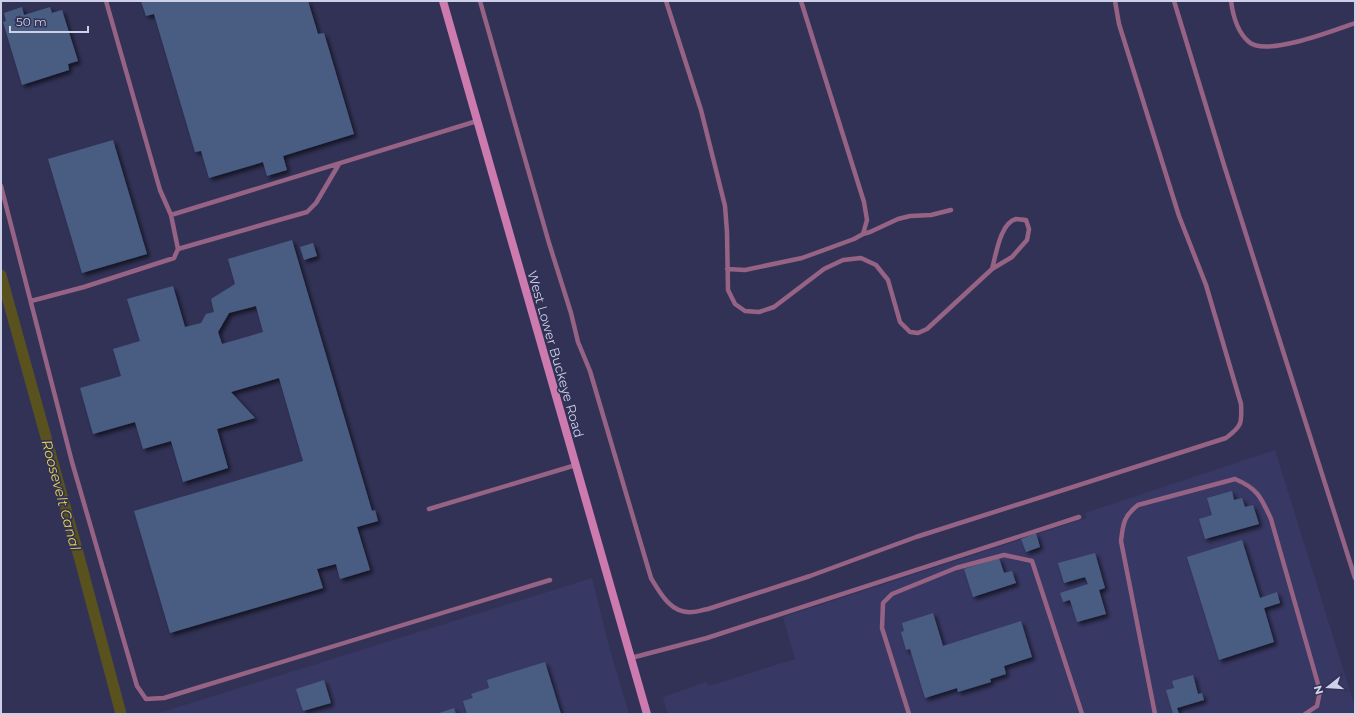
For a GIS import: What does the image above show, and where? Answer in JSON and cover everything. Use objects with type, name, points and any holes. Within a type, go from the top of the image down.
[{"type":"main road","name":"West Lower Buckeye Road","points":[[443,1],[647,714]]},
{"type":"lane","points":[[31,301],[86,286],[174,258],[178,249],[171,215],[160,190],[106,1]]},
{"type":"lane","points":[[480,1],[549,243],[571,313],[578,342],[590,371],[650,578],[661,596],[676,609],[690,612],[722,605],[810,576],[916,537],[1226,438],[1237,429],[1242,419],[1241,404],[1206,285],[1179,216],[1119,24],[1115,1]]},
{"type":"lane","points":[[666,1],[701,110],[725,206],[728,290],[735,304],[745,311],[759,312],[774,307],[824,269],[844,260],[861,258],[876,265],[888,280],[900,322],[910,332],[918,333],[926,329],[992,269],[1012,257],[1027,240],[1030,229],[1026,220],[1016,219],[1002,232],[992,269]]},
{"type":"lane","points":[[801,1],[864,202],[867,220],[863,234]]},
{"type":"lane","points":[[1174,1],[1231,188],[1355,578]]},
{"type":"lane","points":[[1231,1],[1233,14],[1240,30],[1250,43],[1257,46],[1287,45],[1355,23]]},
{"type":"lane","points":[[171,215],[477,121]]},
{"type":"lane","points":[[178,249],[307,212],[316,203],[339,164]]},
{"type":"lane","points":[[1,186],[76,477],[137,686],[146,699],[164,698],[550,580]]},
{"type":"lane","points":[[727,269],[745,270],[802,258],[854,239],[898,219],[910,216],[931,215],[951,210]]},
{"type":"lane","points":[[429,509],[576,465]]},
{"type":"lane","points":[[1155,714],[1121,540],[1122,525],[1128,513],[1138,505],[1234,479],[1247,484],[1260,496],[1271,519],[1320,691],[1317,706],[1306,714]]},
{"type":"lane","points":[[631,658],[707,638],[1079,517]]},
{"type":"lane","points":[[909,714],[882,628],[884,603],[892,594],[949,571],[1004,555],[1032,561],[1082,714]]},
{"type":"shaded area","points":[[1275,450],[1355,707],[1355,714],[668,714],[663,699],[666,696],[706,682],[709,686],[795,659],[783,617],[1087,518],[1085,513]]},
{"type":"shaded area","points":[[592,578],[610,650],[629,714],[156,714]]},
{"type":"building","points":[[141,1],[308,1],[318,34],[324,33],[354,134],[283,156],[287,170],[267,176],[263,162],[209,178],[201,151],[195,152],[154,14],[146,16]]},
{"type":"building","points":[[22,7],[24,15],[50,7],[52,13],[62,10],[78,61],[68,64],[69,70],[22,85],[3,22],[6,21],[4,13]]},
{"type":"building","points":[[113,140],[147,254],[82,273],[48,159]]},
{"type":"building","points":[[292,240],[372,511],[375,510],[378,521],[357,527],[370,570],[340,579],[336,564],[317,569],[323,588],[170,633],[134,511],[303,461],[279,378],[231,392],[255,418],[217,429],[228,468],[183,482],[171,441],[143,449],[135,422],[93,434],[80,388],[121,376],[113,349],[140,341],[127,299],[173,286],[185,327],[201,323],[206,314],[214,312],[211,299],[235,284],[228,259]],"holes":[[[256,306],[263,332],[222,344],[218,332],[229,313]]]},
{"type":"building","points":[[313,243],[317,256],[304,260],[300,247]]},
{"type":"building","points":[[1232,491],[1234,500],[1242,498],[1245,507],[1253,505],[1259,524],[1205,539],[1199,519],[1212,515],[1207,498]]},
{"type":"building","points":[[1036,533],[1040,547],[1026,552],[1021,539]]},
{"type":"building","points":[[1242,540],[1260,598],[1277,592],[1280,603],[1264,608],[1274,642],[1219,660],[1187,557]]},
{"type":"building","points":[[1095,553],[1105,588],[1099,590],[1106,614],[1077,622],[1070,600],[1063,602],[1060,593],[1088,584],[1085,577],[1064,583],[1058,563]]},
{"type":"building","points":[[999,558],[1004,573],[1012,571],[1016,583],[973,597],[964,569]]},
{"type":"building","points":[[933,613],[943,646],[1021,621],[1032,657],[1004,666],[1006,674],[990,679],[991,682],[958,692],[957,688],[925,698],[910,649],[906,650],[901,632],[904,631],[902,623]]},
{"type":"building","points":[[545,662],[561,714],[467,714],[463,701],[473,698],[471,694],[489,688],[487,680]]},
{"type":"building","points":[[1193,675],[1198,694],[1202,693],[1204,700],[1177,708],[1179,714],[1173,714],[1166,690],[1174,688],[1172,681]]},
{"type":"building","points":[[324,680],[331,703],[303,711],[296,689]]},
{"type":"building","points":[[454,708],[456,714],[436,714]]},
{"type":"waterway","name":"Roosevelt Canal","points":[[1,275],[121,714]]}]
